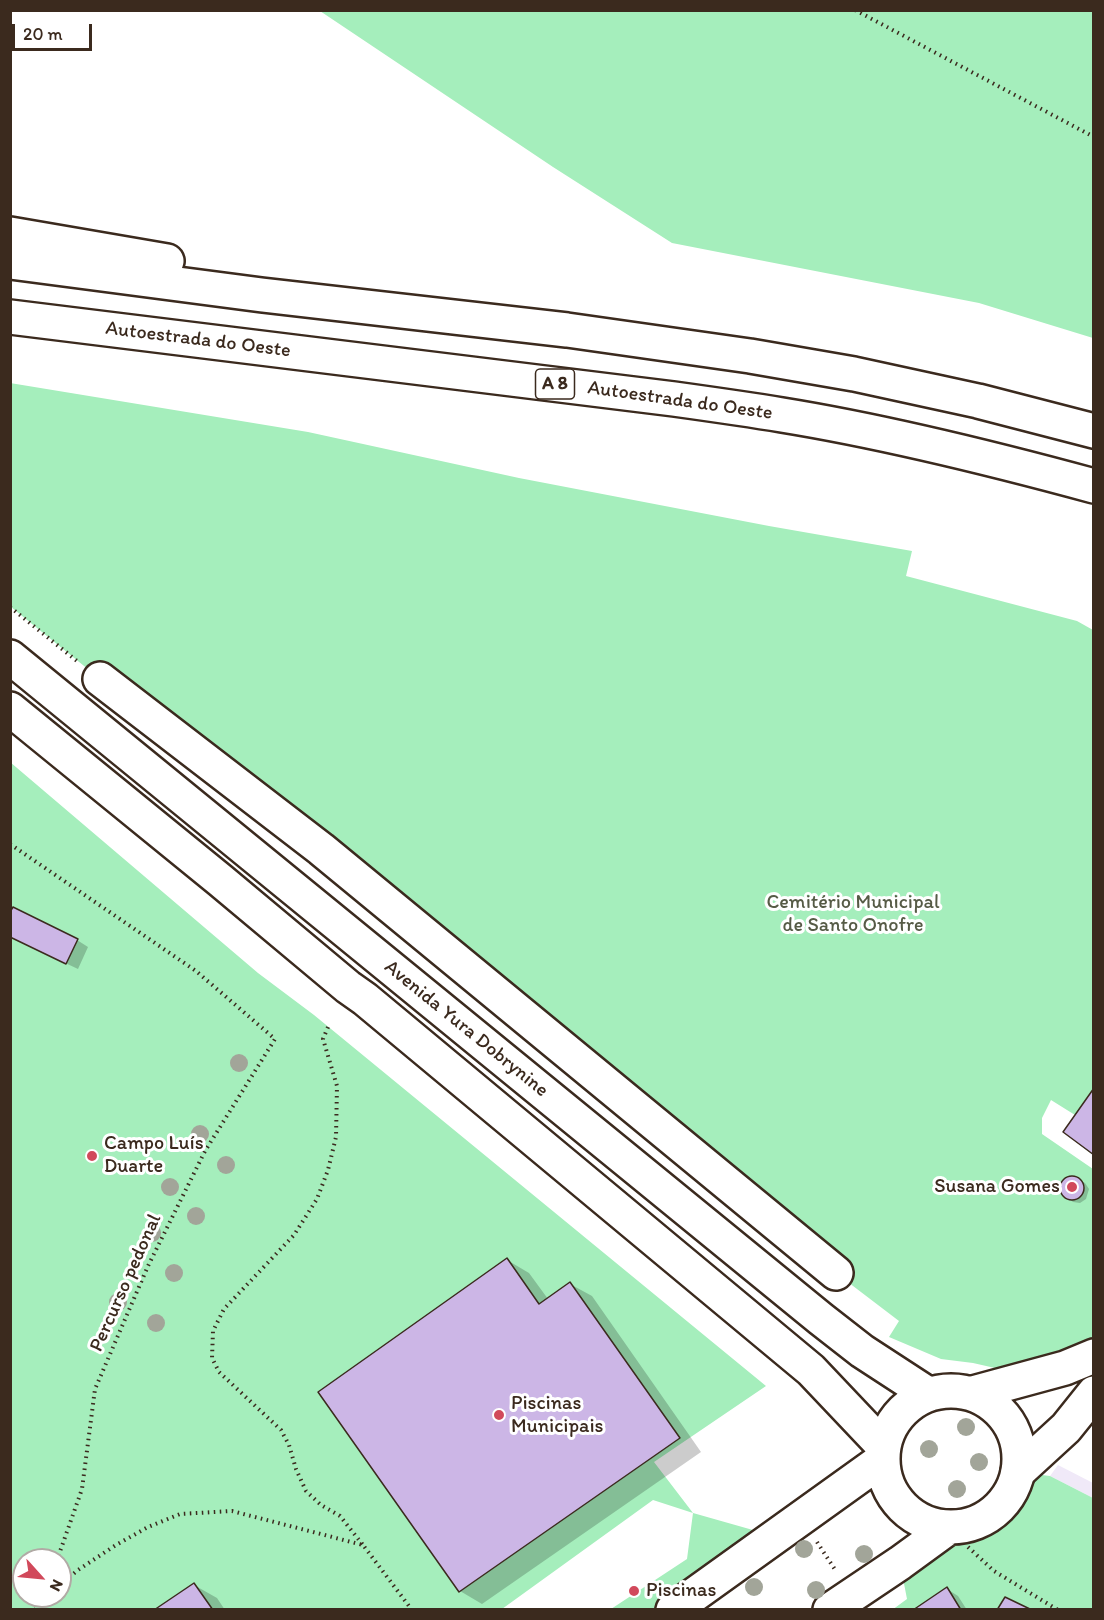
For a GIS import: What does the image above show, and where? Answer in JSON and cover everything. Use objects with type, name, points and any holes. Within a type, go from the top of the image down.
[{"type":"main road","points":[[10,234],[179,263],[262,295]]},
{"type":"main road","points":[[10,262],[262,295],[567,330],[750,356],[854,374],[956,396],[1094,431]]},
{"type":"main road","name":"Autoestrada do Oeste","points":[[10,317],[674,399],[784,415],[897,437],[1094,486]]},
{"type":"main road","name":"Avenida Yura Dobrynine","points":[[10,657],[820,1319],[861,1351],[928,1394]]},
{"type":"main road","points":[[100,680],[321,849],[836,1273]]},
{"type":"main road","name":"Avenida Yura Dobrynine","points":[[10,708],[374,1006],[811,1370],[883,1453]]},
{"type":"main road","points":[[973,1394],[1065,1368],[1094,1356]]},
{"type":"main road","points":[[950,1390],[973,1394],[990,1402],[1005,1416],[1014,1433],[1019,1452],[1018,1472],[1013,1487],[1005,1501],[993,1513],[979,1521],[948,1528],[928,1524],[909,1514],[895,1499],[885,1480],[883,1453],[889,1429],[899,1414],[912,1402],[928,1394],[950,1390]]},
{"type":"main road","points":[[1018,1472],[1066,1428],[1094,1393]]},
{"type":"main road","points":[[673,1610],[883,1453]]},
{"type":"main road","points":[[830,1610],[948,1528]]},
{"type":"path","points":[[855,10],[1094,137]]},
{"type":"path","points":[[10,607],[100,680]]},
{"type":"path","name":"Percurso pedonal","points":[[10,844],[196,971],[275,1039],[205,1151],[148,1266],[95,1389],[82,1489],[61,1548]]},
{"type":"path","points":[[328,1027],[323,1039],[337,1086],[336,1137],[328,1170],[317,1199],[294,1235],[225,1309],[213,1331],[212,1358],[219,1372],[281,1430],[306,1491],[321,1505],[339,1516],[412,1610]]},
{"type":"path","points":[[72,1575],[116,1545],[148,1527],[180,1514],[232,1510],[363,1545]]},
{"type":"path","points":[[948,1528],[994,1571],[1058,1610]]},
{"type":"path","points":[[813,1537],[838,1575]]},
{"type":"shaded area","points":[[1058,1465],[1093,1483],[1093,1498],[1050,1476]]},
{"type":"green space","points":[[320,11],[1093,11],[1093,338],[979,303],[672,243],[553,167]]},
{"type":"green space","name":"Cemitério Municipal de Santo Onofre","points":[[10,383],[308,432],[519,478],[912,551],[906,576],[1077,621],[1093,630],[1093,1155],[1063,1132],[1075,1115],[1051,1100],[1042,1118],[1042,1134],[1093,1169],[1093,1356],[985,1389],[995,1368],[941,1359],[889,1337],[899,1321],[836,1273],[11,607]]},
{"type":"green space","points":[[10,762],[258,973],[314,1015],[766,1386],[654,1462],[693,1513],[653,1500],[502,1609],[11,1609]]},
{"type":"green space","points":[[1018,1472],[1050,1476],[1093,1498],[1093,1609],[892,1610],[907,1599],[900,1563],[993,1512],[1008,1494]]},
{"type":"green space","points":[[693,1513],[774,1536],[673,1609],[611,1609],[687,1559]]},
{"type":"building","points":[[13,907],[78,939],[66,964],[10,937],[10,912]]},
{"type":"building","points":[[1094,1088],[1094,1155],[1063,1132]]},
{"type":"building","name":"Susana Gomes","points":[[1072,1176],[1081,1179],[1084,1188],[1081,1197],[1072,1200],[1063,1197],[1060,1188],[1063,1179]]},
{"type":"building","name":"Piscinas Municipais","points":[[507,1258],[539,1304],[570,1282],[680,1438],[459,1592],[318,1392]]},
{"type":"building","points":[[194,1583],[213,1610],[154,1610]]},
{"type":"building","points":[[947,1587],[961,1610],[913,1610]]},
{"type":"building","points":[[1005,1597],[1032,1610],[997,1610]]},
{"type":"place","name":"Campo Luís Duarte","points":[[92,1156]]},
{"type":"place","name":"Susana Gomes","points":[[1072,1187]]},
{"type":"place","name":"Piscinas Municipais","points":[[499,1415]]},
{"type":"place","name":"Piscinas","points":[[634,1591]]}]
